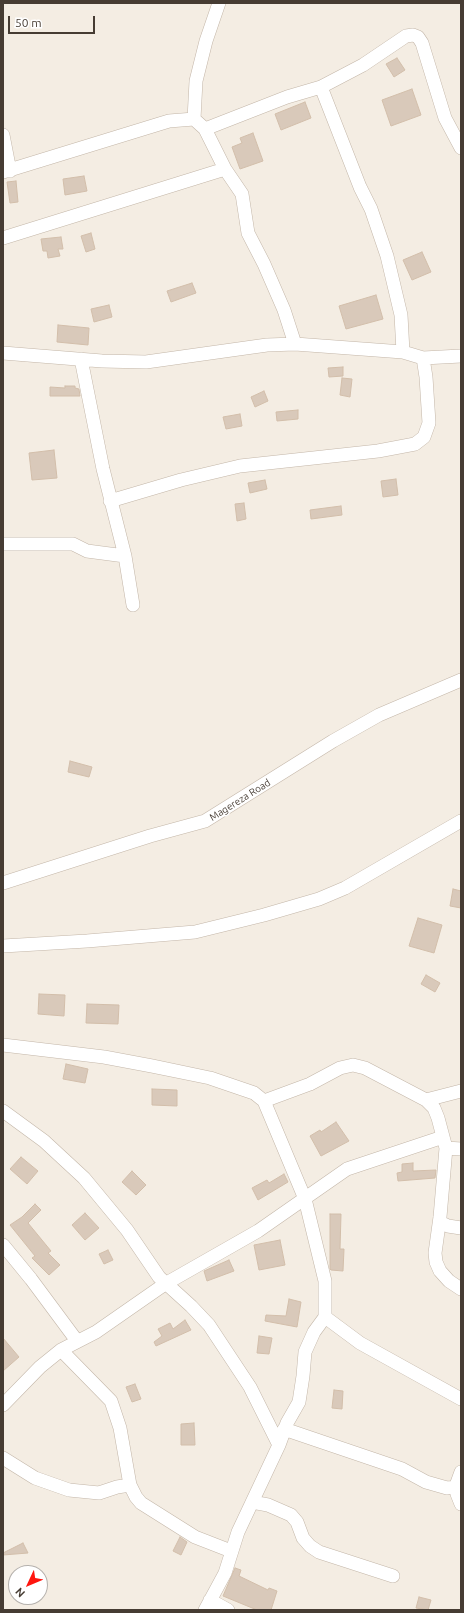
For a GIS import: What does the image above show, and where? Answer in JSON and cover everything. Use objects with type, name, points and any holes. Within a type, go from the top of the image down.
[{"type":"street","points":[[194,119],[196,81],[206,41],[220,3]]},
{"type":"street","points":[[205,129],[287,97],[320,87],[357,68],[406,36],[418,37],[422,43],[445,118],[461,148]]},
{"type":"street","points":[[320,87],[360,187],[371,209],[387,256],[401,315],[403,352]]},
{"type":"street","points":[[3,135],[6,172],[169,121],[194,119],[205,129],[225,169],[242,194],[248,233],[281,303],[295,344]]},
{"type":"street","points":[[3,238],[225,169]]},
{"type":"street","points":[[3,352],[81,359],[146,362],[267,345],[295,344],[403,352],[423,358],[461,356]]},
{"type":"street","points":[[110,501],[181,480],[240,466],[393,449],[415,444],[424,437],[429,423],[426,377],[423,358]]},
{"type":"street","points":[[81,359],[110,501],[125,556],[132,605]]},
{"type":"street","points":[[3,544],[73,544],[87,551],[125,556]]},
{"type":"street","name":"Magereza Road","points":[[3,883],[150,836],[205,821],[333,741],[379,715],[461,680]]},
{"type":"street","points":[[3,946],[195,932],[264,915],[319,899],[346,888],[461,821]]},
{"type":"street","points":[[3,1045],[104,1057],[167,1069],[242,1088],[254,1093],[264,1101],[304,1198],[325,1281],[325,1317],[314,1332],[305,1352],[303,1376],[298,1402],[284,1429],[279,1445],[238,1532],[225,1573],[208,1605],[228,1610]]},
{"type":"street","points":[[264,1101],[310,1084],[340,1068],[353,1065],[365,1068],[426,1100],[434,1108],[444,1143],[440,1222],[435,1253],[436,1262],[440,1271],[449,1281],[461,1289]]},
{"type":"street","points":[[426,1100],[461,1091]]},
{"type":"street","points":[[3,1111],[44,1141],[84,1178],[127,1230],[166,1284],[191,1306],[221,1341],[257,1399],[279,1445]]},
{"type":"street","points":[[3,1404],[40,1367],[61,1350],[96,1332],[166,1284],[252,1234],[347,1169],[444,1143],[461,1149]]},
{"type":"street","points":[[440,1222],[448,1226],[461,1228]]},
{"type":"street","points":[[3,1245],[31,1279],[77,1341]]},
{"type":"street","points":[[325,1317],[360,1343],[461,1400]]},
{"type":"street","points":[[61,1350],[111,1401],[120,1428],[130,1485],[141,1503],[194,1537],[231,1551]]},
{"type":"street","points":[[284,1429],[402,1470],[426,1482],[447,1488],[457,1487]]},
{"type":"street","points":[[3,1458],[35,1478],[69,1490],[99,1493],[117,1487],[130,1485]]},
{"type":"street","points":[[461,1472],[457,1487],[457,1494],[461,1504]]},
{"type":"street","points":[[252,1502],[268,1505],[291,1516],[297,1522],[303,1538],[310,1546],[319,1552],[393,1576]]},
{"type":"building","points":[[397,58],[405,70],[394,77],[386,64]]},
{"type":"building","points":[[412,89],[421,115],[391,126],[382,100]]},
{"type":"building","points":[[305,102],[311,118],[281,130],[275,114]]},
{"type":"building","points":[[253,133],[263,161],[240,169],[232,147],[242,143],[240,138]]},
{"type":"building","points":[[84,176],[87,191],[65,195],[63,179]]},
{"type":"building","points":[[16,181],[18,202],[10,203],[7,182]]},
{"type":"building","points":[[91,233],[95,249],[86,252],[81,236]]},
{"type":"building","points":[[61,237],[63,249],[58,249],[60,256],[48,258],[47,251],[43,251],[41,239]]},
{"type":"building","points":[[422,252],[431,272],[412,280],[403,260]]},
{"type":"building","points":[[192,283],[196,293],[171,302],[167,291]]},
{"type":"building","points":[[376,295],[383,319],[346,329],[339,306]]},
{"type":"building","points":[[109,305],[112,317],[94,322],[91,309]]},
{"type":"building","points":[[58,325],[89,328],[88,345],[57,342]]},
{"type":"building","points":[[343,367],[343,376],[329,377],[328,368]]},
{"type":"building","points":[[342,378],[352,379],[350,397],[340,395]]},
{"type":"building","points":[[65,386],[75,386],[75,388],[79,389],[80,396],[50,396],[50,387],[65,388]]},
{"type":"building","points":[[264,391],[268,401],[255,407],[251,397]]},
{"type":"building","points":[[298,410],[298,419],[277,421],[276,412]]},
{"type":"building","points":[[240,414],[242,426],[226,429],[223,417]]},
{"type":"building","points":[[54,450],[57,478],[32,480],[29,453]]},
{"type":"building","points":[[396,479],[398,495],[383,497],[381,481]]},
{"type":"building","points":[[265,480],[267,489],[250,493],[248,483]]},
{"type":"building","points":[[244,503],[246,519],[237,521],[235,504]]},
{"type":"building","points":[[341,506],[342,515],[311,519],[310,510]]},
{"type":"building","points":[[70,761],[92,767],[89,777],[68,772]]},
{"type":"building","points":[[453,889],[461,891],[461,908],[450,906]]},
{"type":"building","points":[[418,918],[442,925],[434,953],[409,946]]},
{"type":"building","points":[[426,975],[440,983],[435,992],[421,984]]},
{"type":"building","points":[[39,994],[65,995],[64,1016],[38,1014]]},
{"type":"building","points":[[87,1004],[119,1005],[118,1024],[86,1023]]},
{"type":"building","points":[[66,1064],[88,1069],[85,1083],[63,1079]]},
{"type":"building","points":[[152,1089],[177,1090],[177,1106],[152,1105]]},
{"type":"building","points":[[336,1122],[349,1141],[321,1156],[310,1136],[320,1130],[321,1132]]},
{"type":"building","points":[[21,1157],[38,1171],[27,1184],[10,1169]]},
{"type":"building","points":[[413,1163],[413,1171],[436,1170],[435,1178],[398,1181],[397,1173],[402,1172],[402,1164]]},
{"type":"building","points":[[132,1171],[146,1185],[136,1195],[122,1182]]},
{"type":"building","points":[[284,1174],[288,1182],[258,1200],[252,1188],[267,1180],[269,1183]]},
{"type":"building","points":[[35,1204],[41,1210],[28,1223],[51,1251],[48,1253],[60,1265],[49,1275],[32,1258],[35,1256],[10,1225],[22,1217]]},
{"type":"building","points":[[85,1213],[99,1228],[85,1240],[72,1225]]},
{"type":"building","points":[[330,1214],[341,1214],[340,1249],[344,1249],[343,1271],[330,1269]]},
{"type":"building","points":[[280,1240],[285,1265],[259,1270],[254,1245]]},
{"type":"building","points":[[108,1250],[113,1260],[104,1264],[99,1254]]},
{"type":"building","points":[[229,1260],[234,1271],[207,1281],[204,1271]]},
{"type":"building","points":[[289,1299],[301,1302],[297,1327],[265,1321],[266,1315],[286,1316]]},
{"type":"building","points":[[185,1320],[191,1330],[156,1346],[154,1342],[162,1336],[158,1329],[170,1323],[173,1329]]},
{"type":"building","points":[[259,1336],[272,1338],[269,1354],[257,1353]]},
{"type":"building","points":[[3,1338],[19,1357],[3,1371]]},
{"type":"building","points":[[135,1384],[141,1399],[132,1402],[126,1387]]},
{"type":"building","points":[[334,1390],[343,1391],[342,1409],[332,1408]]},
{"type":"building","points":[[194,1423],[195,1445],[181,1445],[181,1424]]},
{"type":"building","points":[[180,1537],[187,1542],[181,1555],[173,1551]]},
{"type":"building","points":[[23,1543],[28,1553],[3,1555],[3,1553]]},
{"type":"building","points":[[235,1568],[241,1570],[239,1576],[268,1590],[269,1588],[277,1591],[271,1610],[257,1610],[223,1596]]},
{"type":"building","points":[[419,1597],[431,1600],[428,1610],[416,1608]]}]
